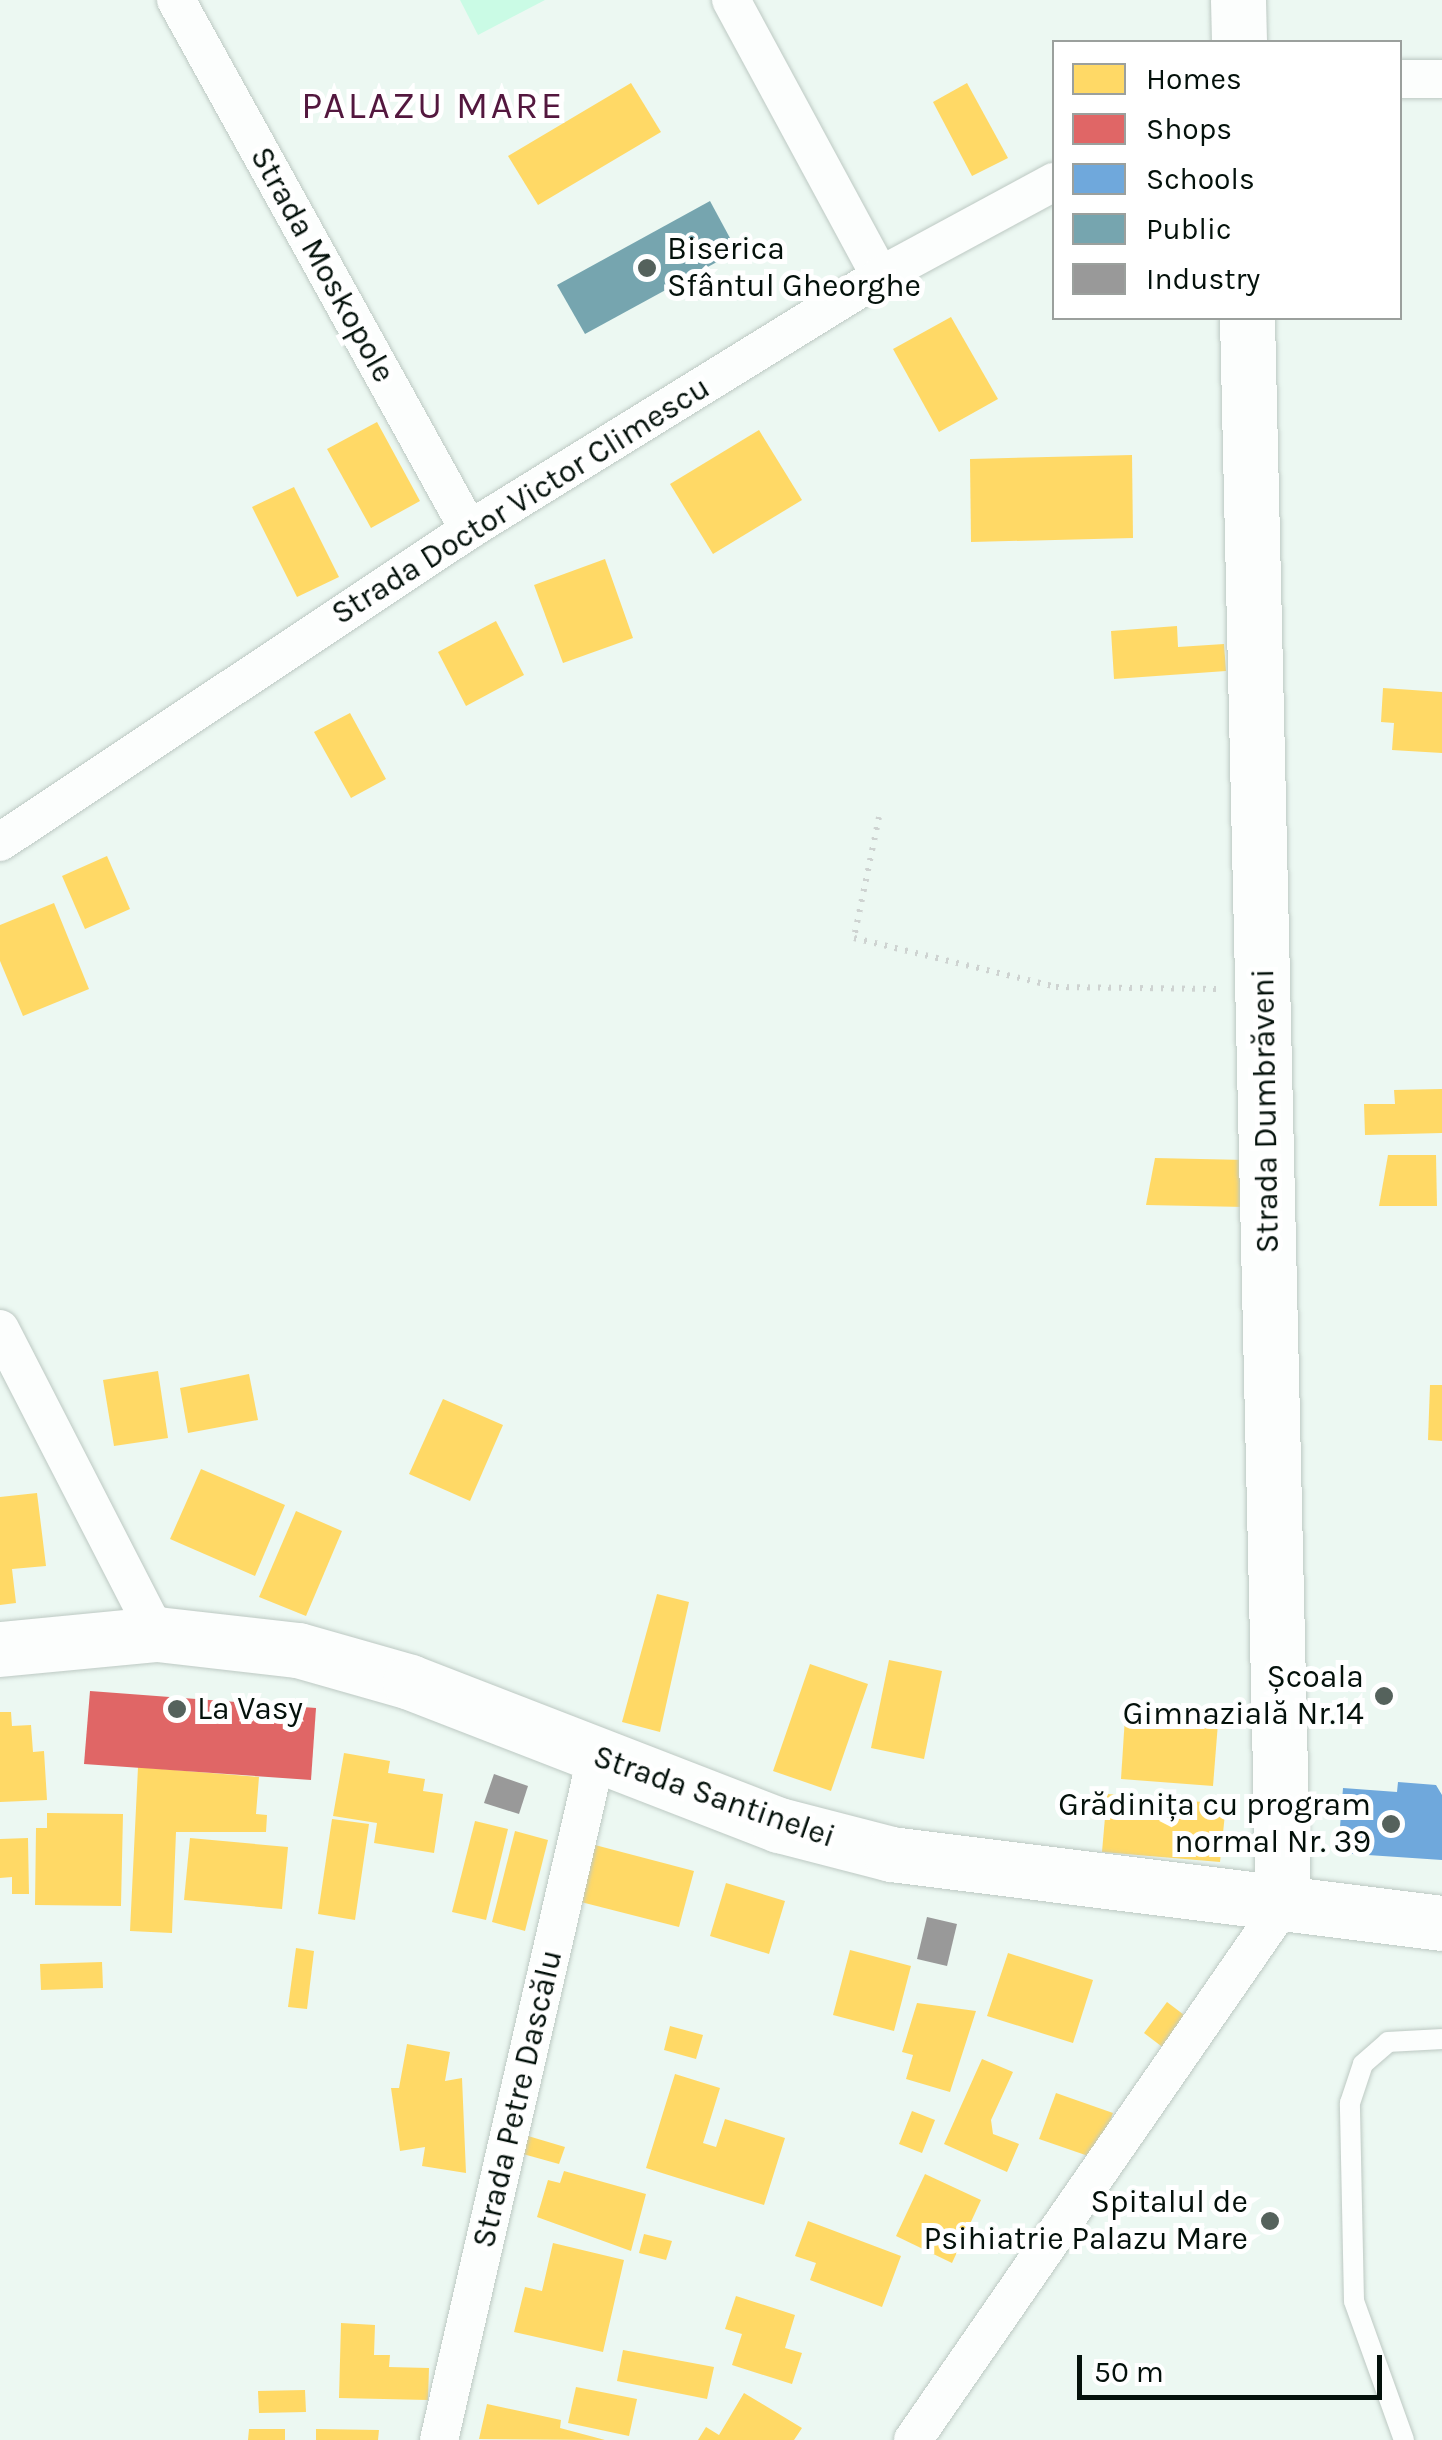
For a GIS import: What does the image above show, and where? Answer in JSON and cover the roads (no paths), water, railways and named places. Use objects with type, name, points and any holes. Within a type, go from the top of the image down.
[{"type":"street","name":"Strada Moskopole","points":[[176,0],[469,530]]},
{"type":"street","points":[[731,0],[880,276]]},
{"type":"street","points":[[1238,0],[1239,40]]},
{"type":"street","points":[[1402,80],[1442,79]]},
{"type":"street","name":"Strada Doctor Victor Climescu","points":[[0,842],[469,530],[880,276],[1052,183]]},
{"type":"street","name":"Strada Dumbrăveni","points":[[1247,320],[1283,1905]]},
{"type":"street","points":[[0,1329],[156,1634]]},
{"type":"street","name":"Strada Santinelei","points":[[0,1650],[156,1634],[298,1650],[410,1682],[596,1758],[891,1854],[1442,1923]]},
{"type":"street","name":"Strada Petre Dascălu","points":[[440,2440],[596,1758]]},
{"type":"street","points":[[913,2440],[1283,1905]]},
{"type":"lane","points":[[1404,2440],[1354,2301],[1350,2104],[1363,2064],[1388,2042],[1442,2039]]},
{"type":"place","name":"Biserica Sfântul Gheorghe","points":[[647,268]]},
{"type":"place","name":"Școala Gimnazială Nr.14","points":[[1384,1696]]},
{"type":"place","name":"La Vasy","points":[[177,1709]]},
{"type":"place","name":"Grădinița cu program normal Nr. 39","points":[[1391,1824]]},
{"type":"place","name":"Spitalul de Psihiatrie Palazu Mare","points":[[1270,2221]]},
{"type":"district","name":"PALAZU MARE","points":[[433,106]]}]
